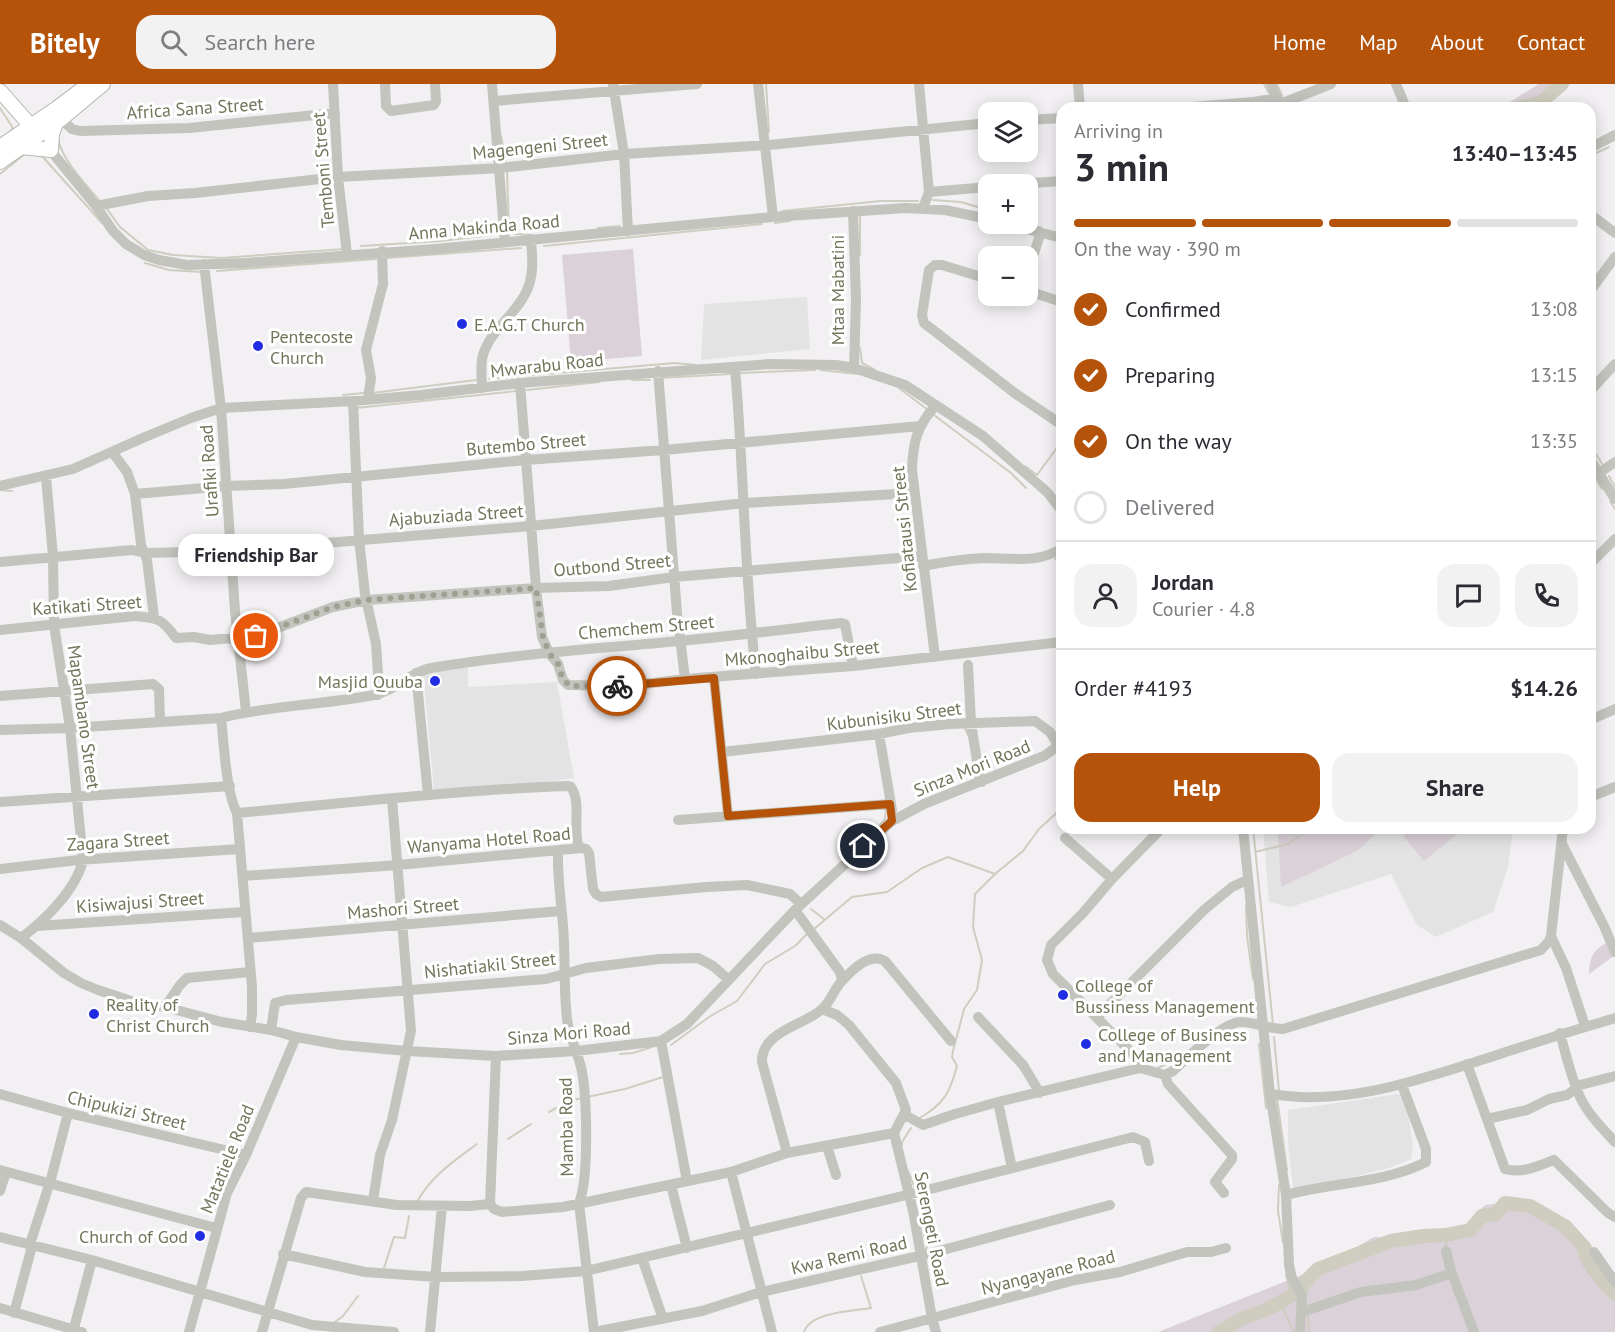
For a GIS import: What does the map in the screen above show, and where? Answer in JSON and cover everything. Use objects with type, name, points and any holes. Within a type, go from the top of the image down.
[{"type":"main road","points":[[21,147],[51,150],[52,134],[58,117],[88,84]]},
{"type":"main road","points":[[1,147],[58,117],[103,84]]},
{"type":"main road","points":[[0,91],[35,130]]},
{"type":"main road","points":[[12,104],[31,113],[58,117]]},
{"type":"main road","points":[[1,147],[13,134],[15,117],[12,104]]},
{"type":"main road","points":[[0,162],[21,147],[35,130]]},
{"type":"street","name":"Temboni Street","points":[[333,84],[338,177],[347,254]]},
{"type":"street","points":[[385,84],[386,106],[391,111],[434,105],[436,101],[435,84]]},
{"type":"street","points":[[492,84],[505,242]]},
{"type":"street","points":[[494,101],[613,87],[697,84]]},
{"type":"street","points":[[758,84],[773,217]]},
{"type":"street","points":[[919,84],[929,192],[924,208]]},
{"type":"street","points":[[1078,84],[1080,102]]},
{"type":"street","points":[[1271,84],[1279,102]]},
{"type":"street","points":[[1282,102],[1331,84]]},
{"type":"street","points":[[1396,84],[1404,102]]},
{"type":"street","points":[[613,87],[624,154],[628,231]]},
{"type":"street","name":"Africa Sana Street","points":[[58,117],[72,129],[80,131],[189,128],[335,113]]},
{"type":"street","points":[[1038,119],[1056,118]]},
{"type":"street","name":"Magengeni Street","points":[[96,206],[148,196],[338,177],[500,168],[624,154],[765,145],[978,124]]},
{"type":"street","name":"Anna Makinda Road","points":[[35,130],[96,206],[113,231],[126,244],[144,255],[172,263],[204,264],[435,249],[853,211],[924,208],[978,217]]},
{"type":"street","points":[[1596,145],[1615,135]]},
{"type":"street","points":[[1038,183],[1056,181]]},
{"type":"street","points":[[929,192],[978,188]]},
{"type":"street","name":"Mtaa Mabatini","points":[[853,211],[856,299],[854,368]]},
{"type":"street","points":[[1596,219],[1615,233]]},
{"type":"street","points":[[1036,246],[1039,231],[1056,236]]},
{"type":"street","points":[[482,388],[481,364],[487,346],[523,298],[529,286],[532,270],[531,239]]},
{"type":"street","points":[[368,399],[371,378],[366,350],[383,284],[382,251]]},
{"type":"street","points":[[1596,283],[1615,257]]},
{"type":"street","name":"Urafiki Road","points":[[204,264],[221,408],[238,638],[246,712]]},
{"type":"street","points":[[978,276],[942,265],[932,267],[929,270],[922,315],[924,323],[1016,394],[1056,421]]},
{"type":"street","points":[[1038,294],[1056,300]]},
{"type":"street","name":"Mwarabu Road","points":[[0,486],[73,469],[181,422],[221,408],[353,401],[658,371],[735,368],[770,364],[836,365],[854,368],[895,381],[936,405],[983,436],[1047,492],[1056,503]]},
{"type":"street","points":[[1596,385],[1615,364]]},
{"type":"street","points":[[735,368],[742,442],[751,632],[756,674]]},
{"type":"street","points":[[658,371],[674,577],[685,679]]},
{"type":"street","name":"Mkonoghaibu Street","points":[[520,383],[536,588],[543,637],[549,653],[558,664],[563,680],[571,686],[627,686],[685,679],[853,666],[1056,643]]},
{"type":"street","points":[[0,730],[221,718],[246,712],[297,705],[318,705],[378,695],[376,644],[358,539],[353,401]]},
{"type":"street","name":"Kofiatausi Street","points":[[935,657],[914,493],[912,451],[924,418],[936,405]]},
{"type":"street","name":"Butembo Street","points":[[135,494],[227,486],[284,484],[526,460],[664,450],[920,426]]},
{"type":"street","points":[[112,453],[127,472],[135,494],[141,545],[146,553],[154,617]]},
{"type":"street","points":[[1599,473],[1615,462]]},
{"type":"street","points":[[1596,468],[1615,499]]},
{"type":"street","name":"Mapambano Street","points":[[21,938],[37,926],[73,885],[80,873],[83,860],[70,728],[54,625],[53,556],[46,477]]},
{"type":"street","name":"Ajabuziada Street","points":[[0,562],[132,550],[146,553],[231,551],[531,526],[745,503],[914,493]]},
{"type":"street","points":[[1596,558],[1615,539]]},
{"type":"street","name":"Outbond Street","points":[[238,638],[256,636],[333,607],[367,600],[536,588],[609,586],[674,577],[748,571],[922,561],[1038,558],[1056,552]]},
{"type":"street","name":"Katikati Street","points":[[0,630],[123,617],[154,617],[163,622],[176,638],[194,637],[210,640],[238,638]]},
{"type":"street","name":"Chemchem Street","points":[[378,695],[427,669],[483,659],[681,641],[842,623],[846,624],[848,630],[853,666]]},
{"type":"street","points":[[968,664],[971,723],[982,782]]},
{"type":"street","points":[[416,673],[428,795]]},
{"type":"street","points":[[714,678],[728,816]]},
{"type":"street","points":[[0,696],[155,684],[159,691],[160,721]]},
{"type":"street","points":[[1596,717],[1615,709]]},
{"type":"street","points":[[221,718],[230,786],[237,813],[243,876],[252,1014],[250,1027]]},
{"type":"street","name":"Kubunisiku Street","points":[[722,752],[879,734],[908,728],[971,723],[1035,721],[1056,739]]},
{"type":"street","points":[[879,734],[892,821]]},
{"type":"street","name":"Sinza Mori Road","points":[[0,925],[81,983],[130,1001],[341,1045],[407,1052],[496,1056],[576,1051],[661,1041],[687,1024],[798,907],[892,821],[924,804],[1044,756],[1056,748]]},
{"type":"street","points":[[0,802],[230,786]]},
{"type":"street","points":[[237,813],[537,786],[571,787],[575,794],[576,840],[579,848]]},
{"type":"street","points":[[1596,795],[1615,787]]},
{"type":"street","points":[[373,1201],[380,1155],[393,1120],[411,1031],[392,799]]},
{"type":"street","points":[[678,820],[890,804]]},
{"type":"street","points":[[1140,1068],[1132,1054],[1053,974],[1047,960],[1051,945],[1156,834]]},
{"type":"street","points":[[1243,834],[1262,1027],[1286,1195],[1288,1264],[1297,1286],[1302,1312],[1300,1332]]},
{"type":"street","points":[[905,1115],[920,1125],[927,1125],[955,1114],[998,1102],[1140,1068],[1165,1075],[1228,1026],[1237,1022],[1283,1029],[1535,952],[1545,946],[1551,936],[1563,834]]},
{"type":"street","points":[[1065,838],[1112,879]]},
{"type":"street","points":[[1562,844],[1615,952]]},
{"type":"street","name":"Wanyama Hotel Road","points":[[243,876],[398,865],[579,848],[586,849],[590,853],[593,889],[601,897],[747,885],[790,894],[798,907]]},
{"type":"street","name":"Zagara Street","points":[[0,869],[83,860],[239,849]]},
{"type":"street","name":"Mamba Road","points":[[558,851],[557,880],[564,940],[567,1022],[582,1071],[585,1109],[585,1164],[582,1196],[579,1203],[594,1332]]},
{"type":"street","points":[[1097,1017],[1204,910],[1232,887],[1247,880]]},
{"type":"street","points":[[798,907],[840,972],[842,980]]},
{"type":"street","name":"Mashori Street","points":[[248,939],[561,911]]},
{"type":"street","name":"Kisiwajusi Street","points":[[37,926],[244,912]]},
{"type":"street","points":[[1551,936],[1566,968],[1585,1026]]},
{"type":"street","points":[[787,1153],[762,1062],[764,1049],[772,1039],[822,1009],[842,980],[867,960],[877,957],[885,961],[951,1041]]},
{"type":"street","name":"Nishatiakil Street","points":[[271,1030],[275,1003],[282,1001],[546,979],[586,968],[649,960],[698,958],[713,966],[729,980]]},
{"type":"street","points":[[165,1007],[187,978],[250,972]]},
{"type":"street","points":[[496,1056],[490,1204],[494,1209],[502,1212],[563,1207],[730,1172],[787,1153],[894,1133],[905,1115],[905,1105],[896,1083],[849,1025],[822,1009]]},
{"type":"street","points":[[978,1017],[1023,1065],[1040,1093]]},
{"type":"street","points":[[1270,1094],[1289,1097],[1324,1096],[1359,1093],[1402,1085],[1560,1033],[1615,1018]]},
{"type":"street","points":[[1560,1033],[1575,1086],[1586,1107],[1615,1142]]},
{"type":"street","name":"Matatiele Road","points":[[189,1332],[216,1228],[230,1185],[246,1155],[296,1037]]},
{"type":"street","points":[[661,1041],[687,1181]]},
{"type":"street","points":[[1467,1064],[1505,1169],[1516,1171],[1533,1169],[1554,1160],[1608,1213],[1615,1217]]},
{"type":"street","points":[[1165,1075],[1168,1084],[1232,1155],[1232,1159],[1215,1182],[1224,1193]]},
{"type":"street","points":[[1487,1119],[1527,1110],[1549,1099],[1567,1095],[1574,1090],[1575,1086],[1615,1076]]},
{"type":"street","points":[[1286,1195],[1384,1177],[1408,1171],[1425,1162],[1426,1149],[1402,1085]]},
{"type":"street","name":"Chipukizi Street","points":[[0,1094],[68,1113],[246,1155]]},
{"type":"street","points":[[998,1102],[1012,1168]]},
{"type":"street","points":[[14,1313],[68,1113]]},
{"type":"street","name":"Serengeti Road","points":[[894,1133],[909,1194],[936,1332]]},
{"type":"street","points":[[284,1254],[364,1272],[436,1277],[515,1276],[586,1271],[909,1194],[1133,1137],[1145,1142],[1149,1161]]},
{"type":"street","points":[[827,1146],[836,1175]]},
{"type":"street","points":[[0,1191],[3,1171],[216,1228]]},
{"type":"street","points":[[730,1172],[772,1332]]},
{"type":"street","points":[[671,1185],[687,1248]]},
{"type":"street","points":[[262,1332],[304,1193],[312,1191],[397,1205],[490,1204]]},
{"type":"street","name":"Kwa Remi Road","points":[[594,1332],[702,1311],[761,1292],[921,1255],[1110,1205]]},
{"type":"street","points":[[430,1332],[442,1206]]},
{"type":"street","points":[[0,1237],[92,1260],[312,1325],[394,1332]]},
{"type":"street","name":"Nyangayane Road","points":[[880,1332],[1075,1280],[1120,1272],[1187,1252],[1211,1252],[1226,1248]]},
{"type":"street","points":[[1446,1251],[1452,1274],[1474,1332]]},
{"type":"street","points":[[1594,1252],[1615,1282]]},
{"type":"street","points":[[642,1258],[663,1319]]},
{"type":"street","points":[[0,1308],[76,1331],[92,1260]]},
{"type":"street","points":[[1302,1312],[1361,1292],[1410,1286],[1452,1274]]},
{"type":"shaded area","points":[[1539,84],[1566,84],[1549,102],[1510,102]]},
{"type":"shaded area","points":[[633,249],[642,356],[571,362],[562,255]]},
{"type":"shaded area","points":[[807,297],[810,349],[701,360],[704,304]]},
{"type":"shaded area","points":[[468,668],[468,687],[557,682],[574,778],[520,786],[434,791],[423,671]]},
{"type":"shaded area","points":[[1263,834],[1512,834],[1508,867],[1493,912],[1436,937],[1417,925],[1391,874],[1291,907],[1269,902]]},
{"type":"shaded area","points":[[1375,834],[1357,851],[1281,887],[1278,835]]},
{"type":"shaded area","points":[[1406,834],[1458,834],[1424,861],[1403,836]]},
{"type":"shaded area","points":[[1609,942],[1615,955],[1589,974],[1593,954]]},
{"type":"shaded area","points":[[1405,1093],[1413,1145],[1411,1159],[1389,1168],[1320,1185],[1293,1188],[1288,1143],[1288,1110]]},
{"type":"shaded area","points":[[1508,1202],[1538,1209],[1572,1230],[1581,1257],[1615,1298],[1615,1332],[1158,1332],[1322,1267],[1374,1237],[1444,1241],[1455,1236],[1485,1205]]},
{"type":"waterway","points":[[766,84],[769,132]]},
{"type":"waterway","points":[[1264,84],[1270,95]]},
{"type":"waterway","points":[[1277,84],[1282,96]]},
{"type":"waterway","points":[[1541,102],[1562,84]]},
{"type":"waterway","points":[[0,108],[13,128],[9,133]]},
{"type":"waterway","points":[[501,136],[506,163]]},
{"type":"waterway","points":[[58,140],[70,164],[100,201]]},
{"type":"waterway","points":[[1596,153],[1609,147]]},
{"type":"waterway","points":[[0,174],[26,153]]},
{"type":"waterway","points":[[42,156],[102,223]]},
{"type":"waterway","points":[[507,171],[509,231]]},
{"type":"waterway","points":[[933,200],[961,202],[978,207]]},
{"type":"waterway","points":[[782,211],[881,201],[918,201]]},
{"type":"waterway","points":[[107,209],[120,227],[148,250],[173,255],[221,258],[344,249]]},
{"type":"waterway","points":[[860,216],[860,255]]},
{"type":"waterway","points":[[775,223],[790,221]]},
{"type":"waterway","points":[[544,246],[762,224]]},
{"type":"waterway","points":[[598,228],[620,226]]},
{"type":"waterway","points":[[515,234],[530,235]]},
{"type":"waterway","points":[[361,246],[491,235]]},
{"type":"waterway","points":[[387,258],[521,248]]},
{"type":"waterway","points":[[217,271],[376,259]]},
{"type":"waterway","points":[[145,263],[169,270],[202,272]]},
{"type":"waterway","points":[[860,348],[862,363],[875,370]]},
{"type":"waterway","points":[[489,379],[675,363],[696,365]]},
{"type":"waterway","points":[[740,373],[815,370]]},
{"type":"waterway","points":[[821,370],[857,374]]},
{"type":"waterway","points":[[661,378],[730,374]]},
{"type":"waterway","points":[[372,393],[476,380]]},
{"type":"waterway","points":[[632,380],[650,380]]},
{"type":"waterway","points":[[527,390],[599,382]]},
{"type":"waterway","points":[[899,388],[928,410]]},
{"type":"waterway","points":[[356,408],[516,391]]},
{"type":"waterway","points":[[343,395],[364,393]]},
{"type":"waterway","points":[[934,415],[1011,473],[1026,488]]},
{"type":"waterway","points":[[1025,466],[1037,475],[1056,449]]},
{"type":"waterway","points":[[1596,454],[1603,465]]},
{"type":"waterway","points":[[1609,476],[1615,487]]},
{"type":"waterway","points":[[1596,480],[1602,489]]},
{"type":"waterway","points":[[0,490],[12,491]]},
{"type":"waterway","points":[[1610,501],[1615,509]]},
{"type":"waterway","points":[[964,726],[969,737]]},
{"type":"waterway","points":[[880,825],[885,819],[886,809]]},
{"type":"waterway","points":[[814,929],[852,897],[887,892],[922,868],[948,857],[995,874],[1023,851],[1039,829],[1056,813]]},
{"type":"waterway","points":[[1254,834],[1273,1025]]},
{"type":"waterway","points":[[1255,852],[1288,844],[1302,834]]},
{"type":"waterway","points":[[920,1118],[941,1102],[949,1090],[957,1066],[952,1057],[953,1051],[964,1009],[977,990],[982,960],[973,927],[975,894],[995,874]]},
{"type":"waterway","points":[[1246,905],[1247,936],[1253,979]]},
{"type":"waterway","points":[[811,909],[825,920]]},
{"type":"waterway","points":[[671,1045],[709,1017],[737,1001],[765,964],[795,946],[807,934]]},
{"type":"waterway","points":[[1198,1042],[1209,1032]]},
{"type":"waterway","points":[[1274,1037],[1279,1091]]},
{"type":"waterway","points":[[1259,1044],[1266,1108]]},
{"type":"waterway","points":[[620,1054],[633,1053],[652,1047]]},
{"type":"waterway","points":[[1158,1068],[1182,1056]]},
{"type":"waterway","points":[[587,1097],[625,1089],[663,1077]]},
{"type":"waterway","points":[[549,1112],[569,1101],[582,1098]]},
{"type":"waterway","points":[[1277,1098],[1287,1170]]},
{"type":"waterway","points":[[508,1139],[531,1124]]},
{"type":"waterway","points":[[902,1145],[911,1128]]},
{"type":"waterway","points":[[417,1202],[436,1177],[477,1144]]},
{"type":"waterway","points":[[908,1171],[915,1188]]},
{"type":"waterway","points":[[1279,1185],[1278,1211],[1283,1242]]},
{"type":"waterway","points":[[1219,1332],[1291,1296],[1318,1269],[1391,1241],[1470,1230],[1482,1216],[1496,1214],[1505,1203],[1530,1206],[1565,1226],[1585,1248],[1591,1267],[1615,1294]]},
{"type":"waterway","points":[[384,1268],[394,1237],[405,1238],[409,1216]]},
{"type":"waterway","points":[[920,1218],[927,1247],[925,1250]]},
{"type":"waterway","points":[[1445,1248],[1447,1241],[1455,1232]]},
{"type":"waterway","points":[[1286,1274],[1291,1296]]},
{"type":"waterway","points":[[804,1332],[808,1325],[823,1316],[871,1308],[861,1276]]},
{"type":"waterway","points":[[1307,1294],[1307,1289],[1312,1283]]},
{"type":"waterway","points":[[335,1322],[343,1316],[358,1296]]},
{"type":"waterway","points":[[1278,1303],[1294,1332]]},
{"type":"waterway","points":[[1308,1316],[1309,1332]]},
{"type":"way so far","points":[[256,636],[333,607],[367,600],[536,588],[543,637],[549,653],[558,664],[565,683],[571,686],[617,686]]},
{"type":"place","name":"E.A.G.T Church","points":[[462,324]]},
{"type":"place","name":"Pentecoste Church","points":[[258,346]]},
{"type":"place","name":"Friendship Bar","points":[[256,636]]},
{"type":"place","name":"Masjid Quuba","points":[[435,681]]},
{"type":"place","name":"College of Bussiness Management","points":[[1063,995]]},
{"type":"place","name":"Reality of Christ Church","points":[[94,1014]]},
{"type":"place","name":"College of Business and Management","points":[[1086,1044]]},
{"type":"place","name":"Church of God","points":[[200,1236]]},
{"type":"route","points":[[617,686],[714,678],[728,816],[890,804],[892,821],[863,846]]}]
